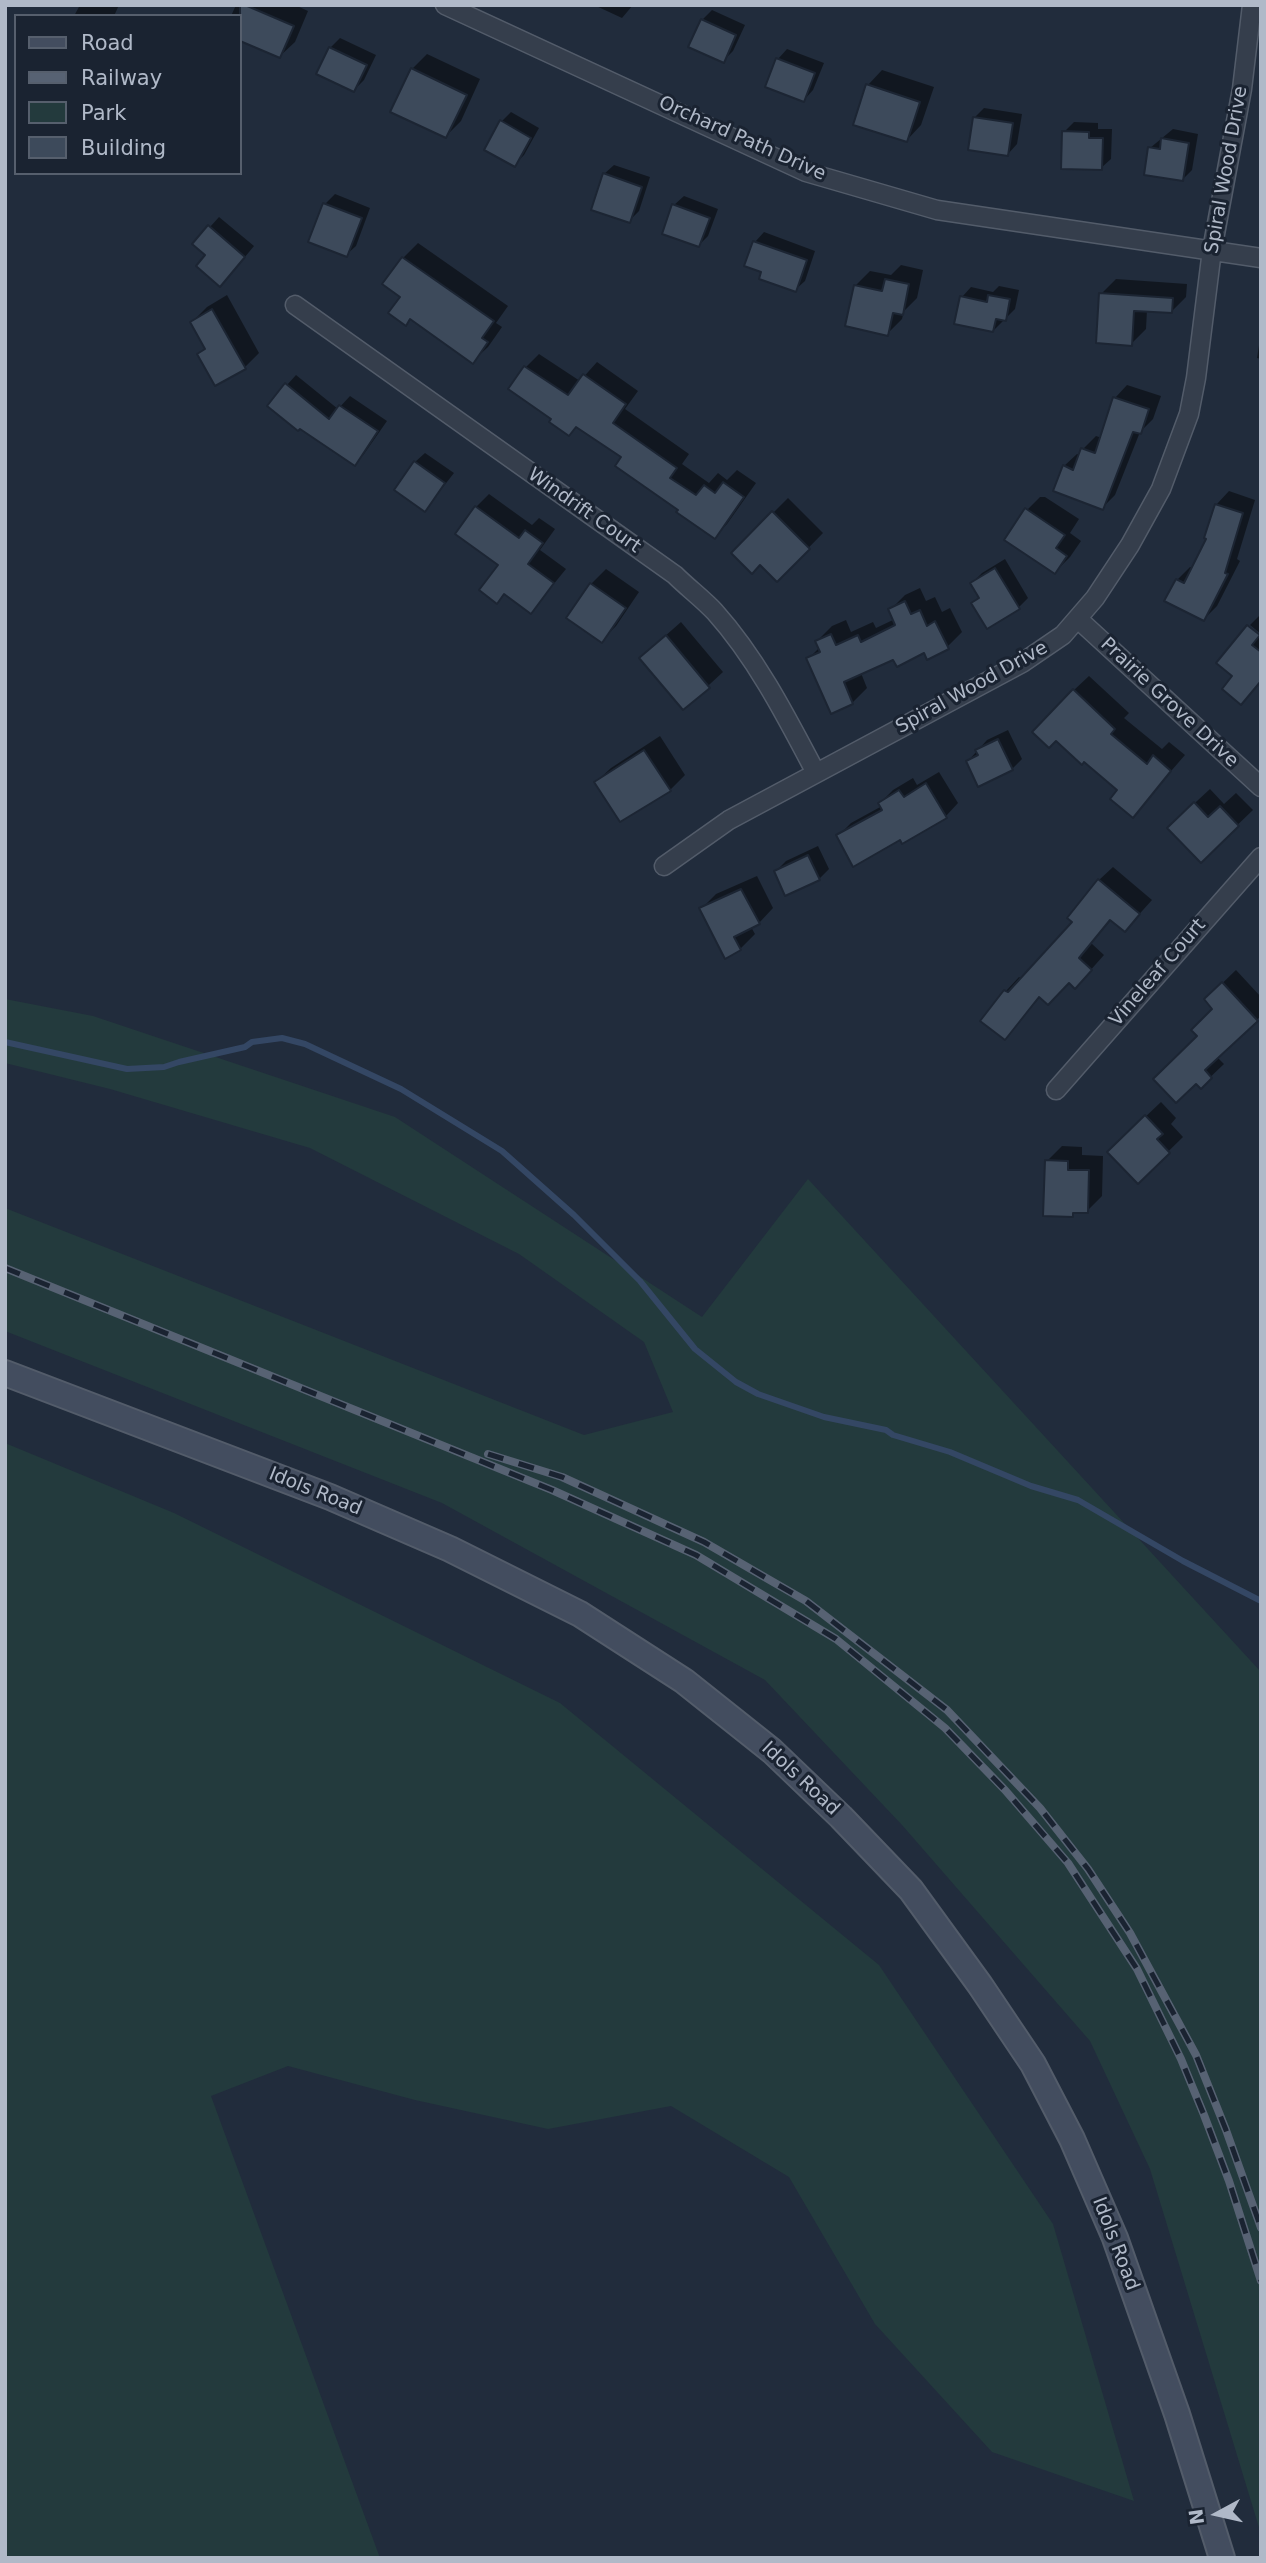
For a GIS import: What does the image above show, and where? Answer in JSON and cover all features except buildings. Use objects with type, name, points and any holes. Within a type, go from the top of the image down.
[{"type":"main road","name":"Idols Road","points":[[5,1373],[330,1497],[450,1549],[580,1614],[684,1681],[772,1751],[841,1818],[918,1901],[995,2007],[1033,2064],[1072,2138],[1115,2238],[1177,2414],[1222,2558]]},
{"type":"street","name":"Orchard Path Drive","points":[[445,5],[806,172],[937,210],[1261,258]]},
{"type":"street","name":"Spiral Wood Drive","points":[[664,866],[729,820],[1022,663],[1063,635],[1095,598],[1130,545],[1161,489],[1189,414],[1212,250],[1242,89],[1252,5]]},
{"type":"street","name":"Windrift Court","points":[[295,305],[675,575],[715,612],[749,656],[816,773]]},
{"type":"street","name":"Prairie Grove Drive","points":[[1078,619],[1261,787]]},
{"type":"street","name":"Vineleaf Court","points":[[1056,1090],[1261,857]]},
{"type":"green space","points":[[5,999],[93,1016],[395,1117],[702,1317],[808,1179],[1261,1672],[1261,2534],[1150,2169],[1090,2041],[902,1825],[765,1680],[442,1503],[5,1331],[5,1208],[584,1435],[673,1412],[644,1342],[519,1254],[310,1148],[110,1089],[5,1063]]},
{"type":"green space","points":[[5,1443],[174,1513],[560,1703],[879,1965],[1053,2224],[1134,2501],[992,2452],[875,2324],[789,2177],[671,2106],[548,2129],[415,2100],[288,2066],[211,2096],[380,2558],[5,2558]]},
{"type":"waterway","points":[[5,1042],[127,1069],[164,1067],[245,1047],[252,1042],[282,1038],[305,1044],[401,1089],[502,1151],[574,1215],[640,1281],[695,1349],[736,1382],[758,1394],[824,1417],[886,1430],[893,1435],[950,1452],[1031,1486],[1078,1500],[1183,1561],[1261,1601]]},
{"type":"railway","points":[[5,1268],[552,1490],[696,1555],[836,1639],[945,1728],[1005,1790],[1068,1863],[1137,1969],[1181,2059],[1229,2181],[1261,2281]]},
{"type":"railway","points":[[488,1454],[562,1477],[704,1542],[806,1601],[947,1710],[1040,1808],[1088,1869],[1130,1933],[1196,2055],[1261,2228]]}]
